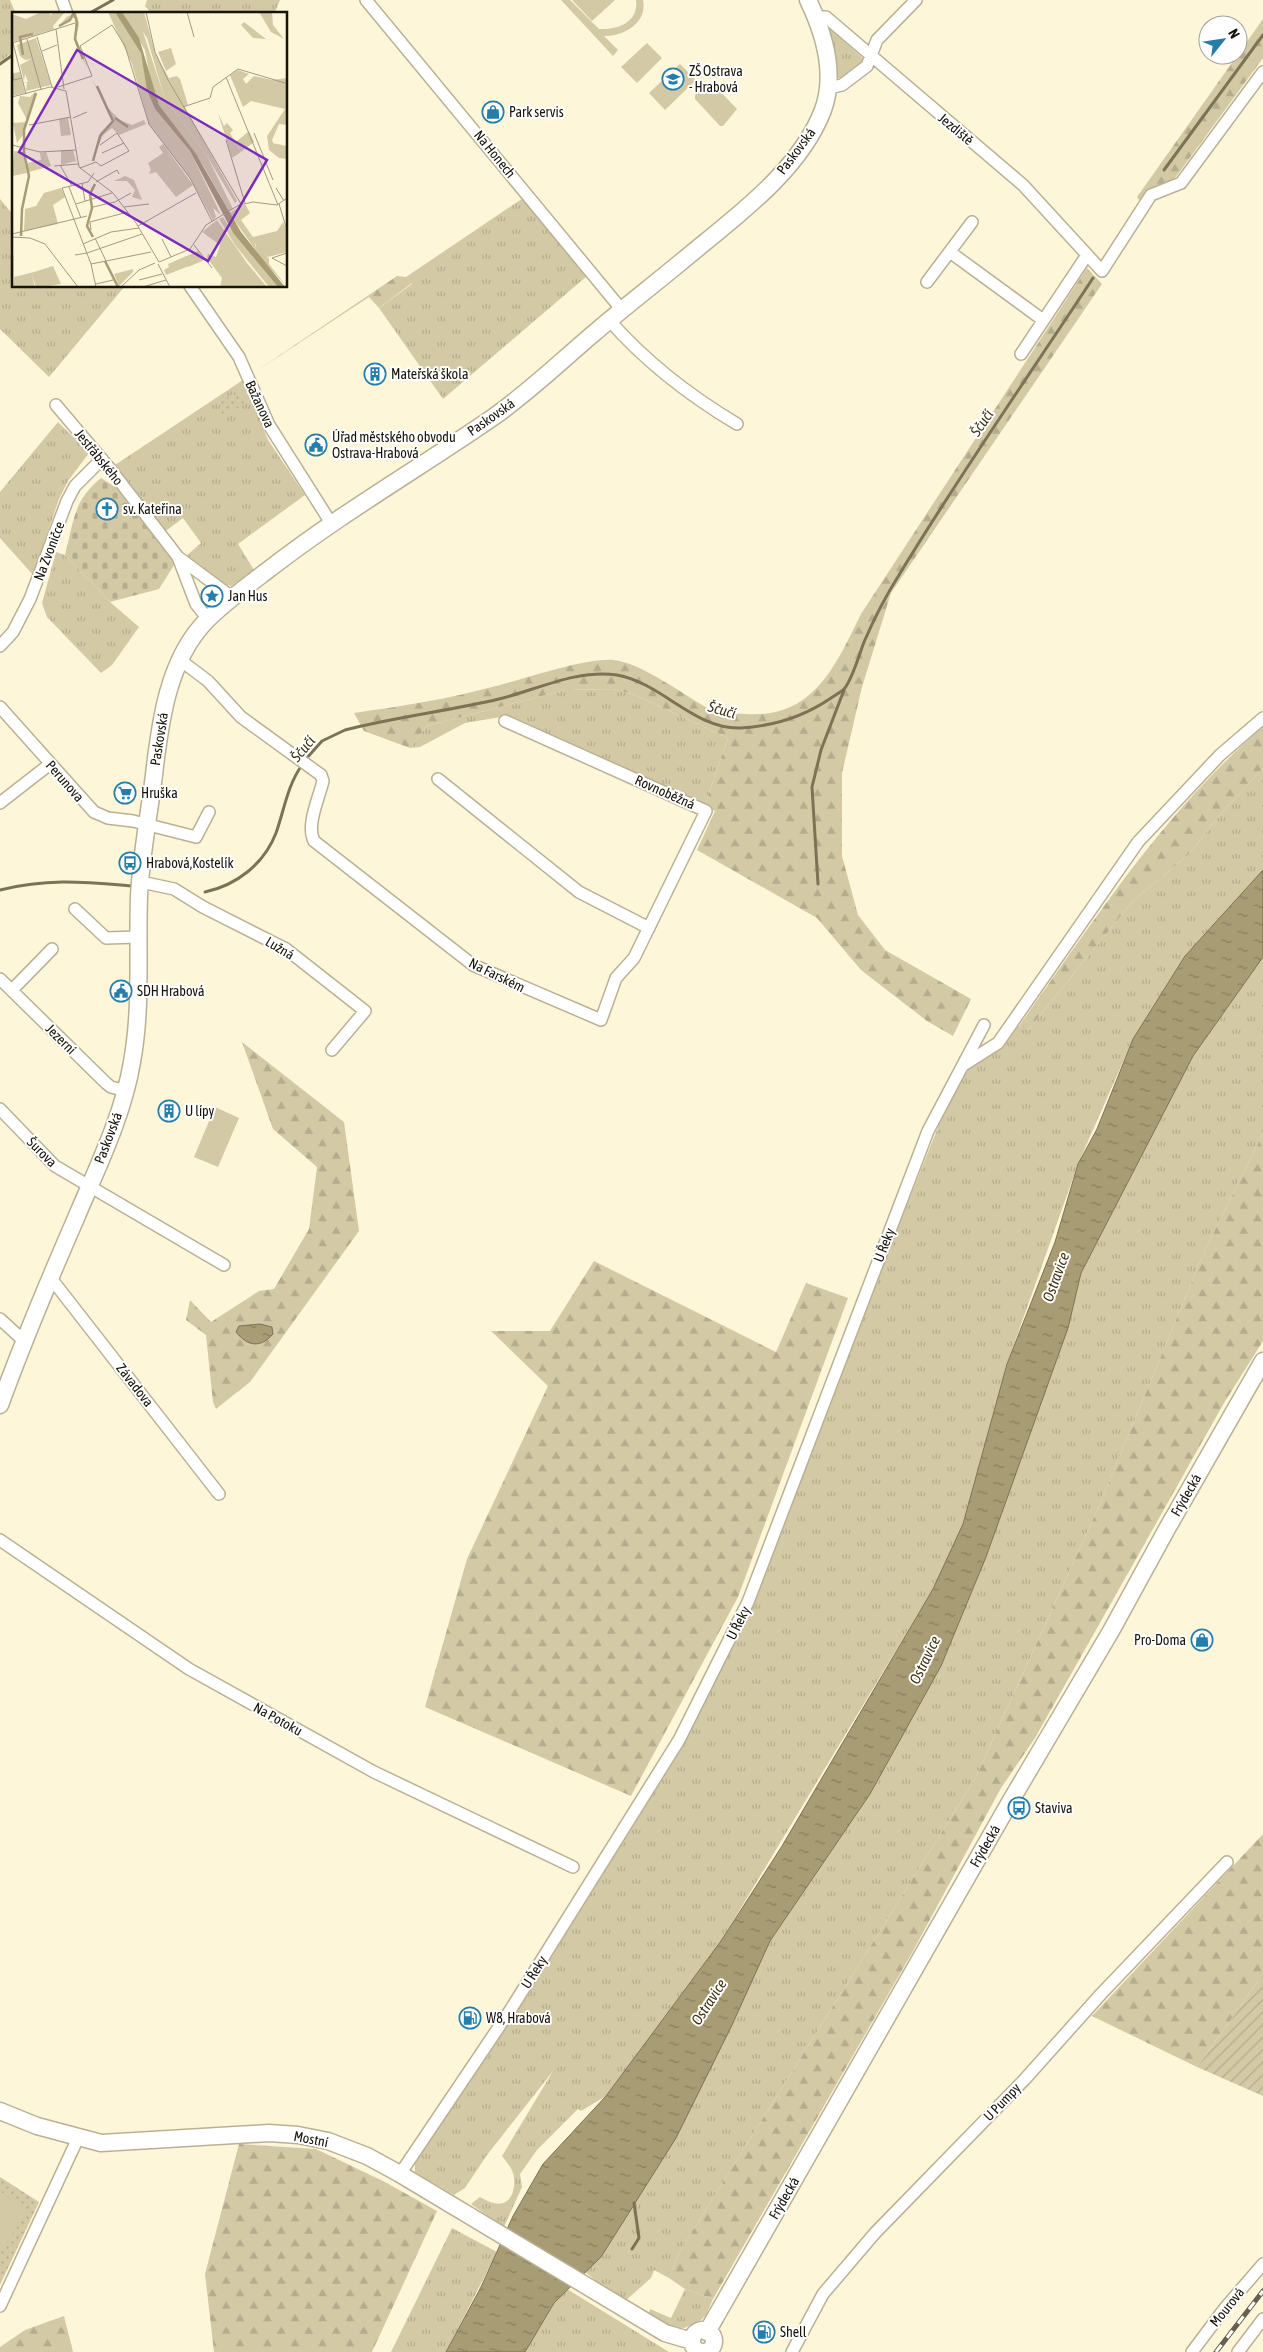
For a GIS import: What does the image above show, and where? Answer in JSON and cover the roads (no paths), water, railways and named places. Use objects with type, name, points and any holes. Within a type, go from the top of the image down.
[{"type":"main road","name":"Paskovská","points":[[0,1405],[24,1341],[89,1187],[126,1091],[133,1058],[137,1016],[141,882],[147,824],[164,706],[180,660],[194,636],[208,619],[233,598],[332,523],[502,410],[736,217],[770,186],[810,136],[824,108],[828,88],[827,56],[816,17],[808,0]]},
{"type":"main road","name":"Frýdecká","points":[[707,2332],[1010,1802],[1102,1647],[1263,1361]]},
{"type":"main road","name":"Mostní","points":[[0,2111],[36,2126],[101,2143],[269,2133],[328,2140],[367,2156],[400,2174],[665,2333],[692,2341]]},
{"type":"main road","points":[[698,2332],[707,2332],[712,2336],[713,2342],[707,2351],[697,2350],[692,2341],[698,2332]]},
{"type":"street","points":[[62,0],[66,12]]},
{"type":"street","name":"Na Honech","points":[[366,0],[615,315]]},
{"type":"street","points":[[828,88],[842,85],[867,66],[877,40],[916,0]]},
{"type":"street","name":"Jezdiště","points":[[816,17],[826,17],[871,54],[946,121],[1024,185],[1102,271],[1151,195],[1181,183],[1263,72]]},
{"type":"street","points":[[927,282],[972,222]]},
{"type":"street","points":[[950,252],[1043,320]]},
{"type":"street","points":[[1020,354],[1087,255]]},
{"type":"street","name":"Bažanova","points":[[191,288],[239,356],[269,425],[332,523]]},
{"type":"street","points":[[615,315],[627,340],[684,390],[736,424]]},
{"type":"street","name":"Jestřábského","points":[[56,405],[102,459],[178,557],[233,598]]},
{"type":"street","name":"Na Zvoničce","points":[[0,646],[13,632],[30,599],[67,500],[75,486],[102,459]]},
{"type":"street","name":"Jestřábského","points":[[178,557],[196,604],[208,619]]},
{"type":"street","name":"Na Farském","points":[[180,660],[208,681],[241,717],[321,775],[323,781],[311,835],[314,841],[410,918],[480,969],[601,1020],[616,978],[634,958],[649,928]]},
{"type":"street","name":"Perunova","points":[[0,707],[94,812],[108,818],[147,824],[196,837],[209,812]]},
{"type":"street","points":[[963,1065],[998,1043],[1138,842],[1220,755],[1263,718]]},
{"type":"street","name":"Rovnoběžná","points":[[505,721],[706,810],[649,928]]},
{"type":"street","points":[[0,804],[50,764]]},
{"type":"street","points":[[438,779],[579,892],[649,928]]},
{"type":"street","name":"Lužná","points":[[141,882],[174,889],[203,907],[286,949],[365,1012],[332,1050]]},
{"type":"street","points":[[75,909],[106,938],[139,937]]},
{"type":"street","points":[[12,990],[52,949]]},
{"type":"street","name":"Jezerní","points":[[0,979],[111,1088],[126,1091]]},
{"type":"street","name":"U Řeky","points":[[400,2174],[510,2009],[683,1731],[748,1602],[928,1131],[984,1025]]},
{"type":"street","name":"Šurova","points":[[0,1109],[55,1166],[89,1187]]},
{"type":"street","points":[[89,1187],[224,1266]]},
{"type":"street","name":"Závadova","points":[[50,1277],[219,1494]]},
{"type":"street","points":[[0,1319],[24,1341]]},
{"type":"street","name":"Na Potoku","points":[[0,1540],[189,1669],[374,1772],[573,1867]]},
{"type":"street","name":"U Pumpy","points":[[792,2352],[822,2294],[875,2233],[1018,2086],[1101,1994],[1227,1862]]},
{"type":"street","points":[[0,2306],[78,2138]]},
{"type":"street","name":"Mourová","points":[[1192,2352],[1225,2308],[1263,2264]]},
{"type":"street","points":[[1238,2352],[1263,2319]]},
{"type":"water","name":"Ostravice","points":[[1263,870],[1263,957],[1193,1056],[1081,1273],[1068,1328],[986,1557],[941,1666],[870,1794],[770,1941],[732,2025],[676,2138],[601,2257],[554,2303],[525,2352],[446,2352],[481,2287],[513,2216],[543,2164],[606,2096],[721,1941],[782,1846],[933,1589],[963,1524],[1007,1364],[1055,1242],[1078,1164],[1097,1129],[1133,1039],[1185,956]]},
{"type":"water","points":[[260,1324],[272,1327],[273,1334],[264,1342],[250,1343],[245,1341],[236,1332],[239,1326]]},
{"type":"waterway","points":[[92,12],[113,0]]},
{"type":"waterway","name":"Ščučí","points":[[1164,170],[1263,35]]},
{"type":"waterway","points":[[0,64],[12,55]]},
{"type":"waterway","name":"Ščučí","points":[[305,760],[322,741],[345,730],[499,699],[557,681],[587,675],[617,675],[633,680],[649,687],[693,714],[724,727],[741,728],[765,725],[800,715],[821,704],[847,685],[853,674],[864,642],[894,583],[970,463],[1093,278]]},
{"type":"waterway","points":[[818,884],[812,787],[821,750],[844,690]]},
{"type":"waterway","name":"Ščučí","points":[[205,892],[228,884],[248,872],[264,854],[276,833],[289,790],[302,765]]},
{"type":"waterway","name":"Ščučí","points":[[0,890],[50,882],[82,882],[132,886]]},
{"type":"waterway","points":[[632,2249],[639,2238],[634,2203]]},
{"type":"railway","points":[[1216,2352],[1263,2291]]},
{"type":"place","name":"ZŠ Ostrava - Hrabová","points":[[673,79]]},
{"type":"place","name":"Park servis","points":[[493,112]]},
{"type":"place","name":"Mateřská škola","points":[[375,374]]},
{"type":"place","name":"Úřad městského obvodu Ostrava-Hrabová","points":[[316,445]]},
{"type":"place","name":"sv. Kateřina","points":[[107,509]]},
{"type":"place","name":"Jan Hus","points":[[212,596]]},
{"type":"place","name":"Hruška","points":[[125,793]]},
{"type":"place","name":"Hrabová,Kostelík","points":[[130,863]]},
{"type":"place","name":"SDH Hrabová","points":[[121,991]]},
{"type":"place","name":"U lípy","points":[[169,1111]]},
{"type":"place","name":"Pro-Doma","points":[[1202,1640]]},
{"type":"place","name":"Staviva","points":[[1019,1808]]},
{"type":"place","name":"W8, Hrabová","points":[[470,2018]]},
{"type":"place","name":"Shell","points":[[764,2332]]}]
